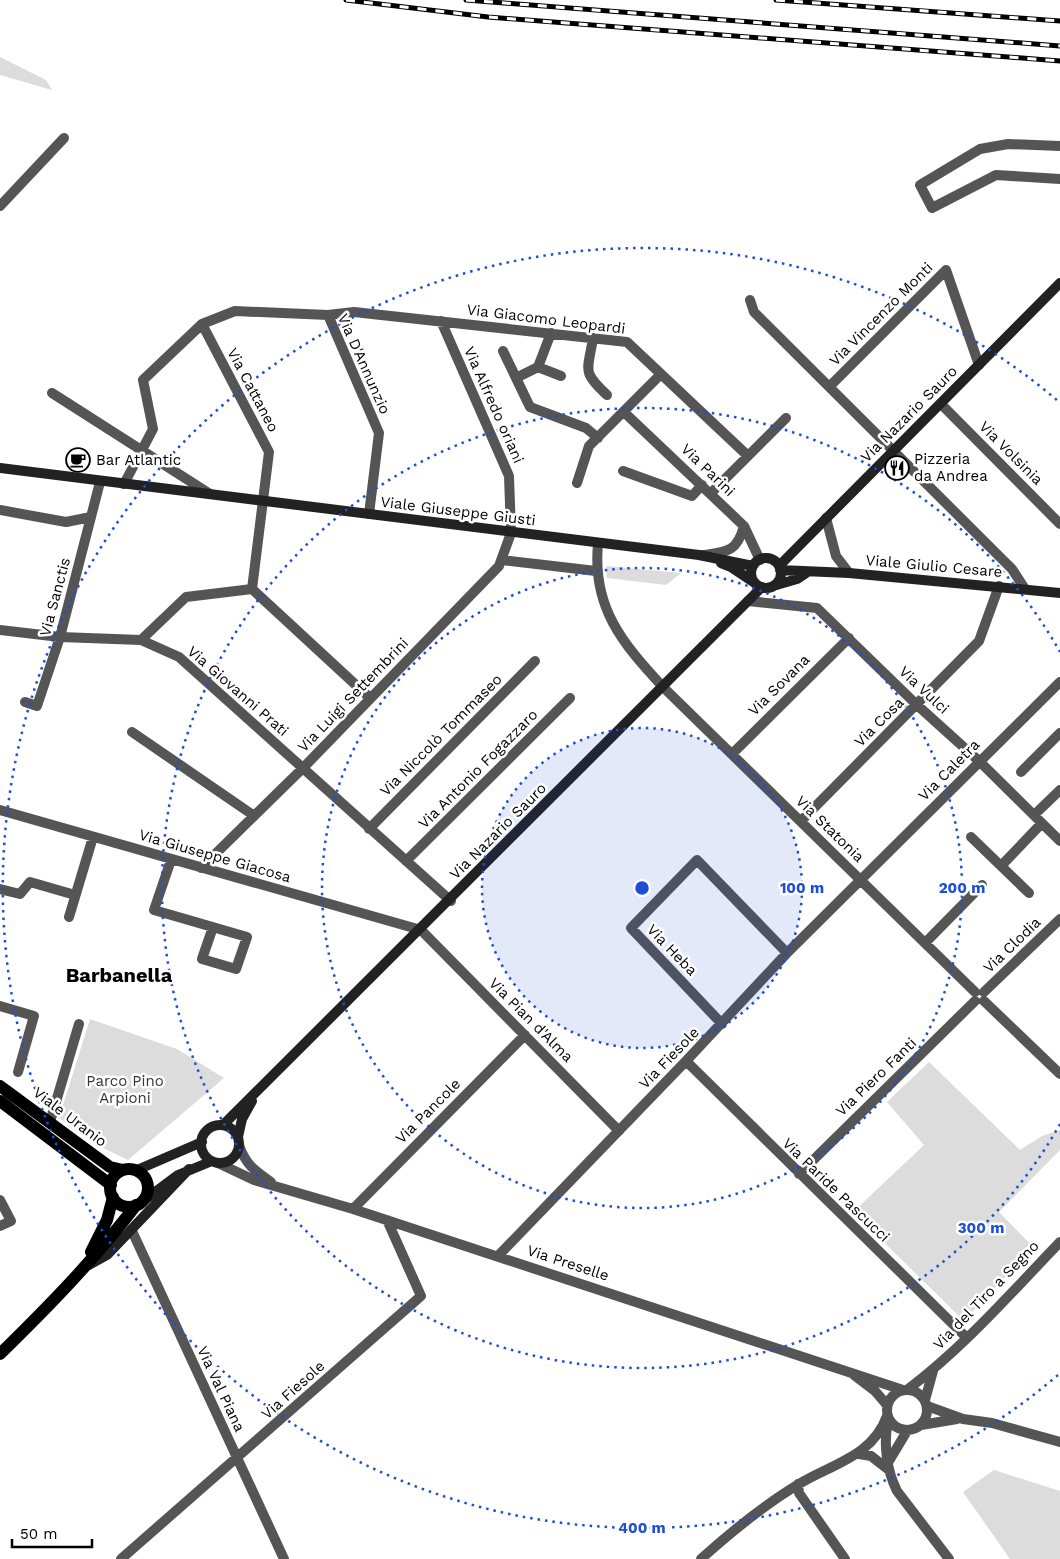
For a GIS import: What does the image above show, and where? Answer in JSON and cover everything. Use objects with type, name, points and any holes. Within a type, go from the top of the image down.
[{"type":"main road","name":"Via Nazario Sauro","points":[[780,568],[826,518],[1060,283]]},
{"type":"main road","name":"Viale Giuseppe Giusti","points":[[0,469],[757,563],[771,559],[780,568]]},
{"type":"main road","name":"Viale Giuseppe Giusti","points":[[699,555],[731,567],[764,586]]},
{"type":"main road","points":[[757,563],[751,575],[764,586],[780,577],[780,568]]},
{"type":"main road","name":"Viale Giulio Cesare","points":[[780,568],[806,573],[849,573],[999,586],[1060,594]]},
{"type":"main road","name":"Viale Giulio Cesare","points":[[764,586],[797,578],[806,573]]},
{"type":"main road","name":"Via Nazario Sauro","points":[[255,1096],[764,586]]},
{"type":"main road","name":"Viale Uranio","points":[[0,1086],[110,1167],[123,1170]]},
{"type":"main road","points":[[224,1126],[255,1096]]},
{"type":"main road","points":[[112,1191],[123,1205],[139,1203],[189,1169],[215,1162],[224,1162],[235,1156],[242,1119],[255,1096]]},
{"type":"main road","name":"Viale Uranio","points":[[0,1101],[112,1191]]},
{"type":"main road","points":[[215,1162],[204,1153],[202,1142],[207,1131],[212,1127],[224,1126],[232,1130],[239,1141]]},
{"type":"main road","points":[[68,1288],[99,1239],[112,1191],[114,1176],[123,1170],[137,1170],[202,1142]]},
{"type":"main road","points":[[87,1266],[107,1255],[132,1231],[189,1169]]},
{"type":"main road","points":[[0,1354],[68,1288],[139,1203],[148,1190],[148,1184],[146,1178],[137,1170]]},
{"type":"street","points":[[0,206],[64,138]]},
{"type":"street","points":[[1060,146],[1008,144],[980,149],[920,186],[932,208],[996,175],[1060,179]]},
{"type":"street","name":"Via Vincenzo Monti","points":[[830,386],[946,270],[979,365]]},
{"type":"street","points":[[750,300],[754,312],[1012,569],[1025,589]]},
{"type":"street","name":"Via D'Annunzio","points":[[202,324],[235,311],[328,315],[379,433],[369,514]]},
{"type":"street","name":"Via Giacomo Leopardi","points":[[328,315],[354,312],[627,342],[748,456]]},
{"type":"street","name":"Via Alfredo oriani","points":[[441,321],[509,476],[511,533]]},
{"type":"street","points":[[124,484],[153,429],[143,380],[202,324]]},
{"type":"street","name":"Via Cattaneo","points":[[202,324],[269,452],[252,589]]},
{"type":"street","points":[[516,378],[538,367],[550,333]]},
{"type":"street","points":[[593,338],[588,372],[590,379],[607,395]]},
{"type":"street","points":[[503,351],[530,407],[586,428],[598,438]]},
{"type":"street","points":[[538,367],[561,376]]},
{"type":"street","points":[[577,483],[589,446],[661,374]]},
{"type":"street","name":"Viale Giuseppe Giusti","points":[[52,393],[213,496]]},
{"type":"street","name":"Via Volsinia","points":[[941,404],[1060,524]]},
{"type":"street","name":"Via Parini","points":[[624,412],[702,484],[744,526],[757,563]]},
{"type":"street","points":[[711,494],[786,418]]},
{"type":"street","points":[[623,471],[692,496],[702,484]]},
{"type":"street","name":"Via Sanctis","points":[[25,702],[37,706],[60,637],[100,482]]},
{"type":"street","points":[[0,510],[66,522],[91,517]]},
{"type":"street","points":[[826,518],[836,556],[849,573]]},
{"type":"street","points":[[699,555],[726,552],[732,549],[738,543],[744,526]]},
{"type":"street","name":"Via Luigi Settembrini","points":[[201,868],[303,768],[499,566],[511,533]]},
{"type":"street","name":"Via Statonia","points":[[598,544],[596,571],[600,591],[607,611],[624,643],[663,687],[1060,1074]]},
{"type":"street","points":[[502,560],[596,571]]},
{"type":"street","name":"Via Cosa","points":[[801,821],[978,641],[999,586]]},
{"type":"street","points":[[141,640],[186,597],[252,589],[370,698]]},
{"type":"street","name":"Via Vulci","points":[[748,601],[817,608],[917,705],[980,761],[1060,841]]},
{"type":"street","name":"Via Giovanni Prati","points":[[0,630],[60,637],[141,640],[179,657],[450,901]]},
{"type":"street","name":"Via Sovana","points":[[732,754],[849,638]]},
{"type":"street","name":"Via Niccolò Tommaseo","points":[[370,829],[535,661]]},
{"type":"street","name":"Via Caletra","points":[[860,879],[1060,682]]},
{"type":"street","name":"Via Antonio Fogazzaro","points":[[406,861],[570,698]]},
{"type":"street","points":[[132,732],[253,815]]},
{"type":"street","points":[[1021,772],[1060,733]]},
{"type":"street","points":[[1034,815],[1060,790]]},
{"type":"street","name":"Via Giuseppe Giacosa","points":[[0,810],[421,930]]},
{"type":"street","points":[[1001,866],[1042,823]]},
{"type":"street","points":[[69,917],[93,837]]},
{"type":"street","name":"Via Clodia","points":[[971,837],[1029,893]]},
{"type":"street","points":[[171,860],[154,910],[213,927],[246,937],[236,969],[202,958],[213,927]]},
{"type":"street","name":"Via Heba","points":[[722,1024],[630,928],[697,860],[787,953]]},
{"type":"street","name":"Via Fiesole","points":[[498,1256],[860,879]]},
{"type":"street","points":[[0,889],[20,894],[30,882],[75,895]]},
{"type":"street","points":[[925,942],[982,885]]},
{"type":"street","name":"Via Clodia","points":[[980,996],[1060,919]]},
{"type":"street","name":"Via Pian d'Alma","points":[[421,930],[619,1131]]},
{"type":"street","name":"Via Piero Fanti","points":[[799,1174],[980,996]]},
{"type":"street","points":[[0,1006],[34,1016],[18,1072]]},
{"type":"street","points":[[50,1122],[79,1024]]},
{"type":"street","name":"Via Pancole","points":[[353,1209],[524,1035]]},
{"type":"street","name":"Via Paride Pascucci","points":[[686,1061],[967,1338]]},
{"type":"street","name":"Via Preselle","points":[[239,1141],[243,1159],[250,1168],[276,1185]]},
{"type":"street","name":"Via Preselle","points":[[215,1162],[254,1180],[353,1209],[905,1390]]},
{"type":"street","points":[[0,1200],[11,1220],[0,1226]]},
{"type":"street","name":"Via Fiesole","points":[[121,1559],[238,1459],[421,1296],[387,1220]]},
{"type":"street","name":"Via Val Piana","points":[[132,1231],[284,1559]]},
{"type":"street","name":"Via del Tiro a Segno","points":[[905,1390],[934,1370],[1059,1243]]},
{"type":"street","name":"Via del Tiro a Segno","points":[[926,1403],[934,1370]]},
{"type":"street","name":"Via Preselle","points":[[849,1371],[875,1391],[888,1414]]},
{"type":"street","points":[[701,1559],[728,1536],[798,1484],[859,1454],[879,1434],[888,1414],[893,1395],[905,1390],[914,1391],[926,1403],[964,1419],[992,1423],[1060,1442]]},
{"type":"street","points":[[921,1425],[925,1420],[926,1403]]},
{"type":"street","points":[[888,1414],[897,1428],[907,1431]]},
{"type":"street","points":[[888,1414],[886,1439],[889,1466],[897,1491],[949,1559]]},
{"type":"street","points":[[889,1466],[907,1431],[921,1425],[964,1419]]},
{"type":"street","points":[[859,1454],[870,1456],[889,1466]]},
{"type":"street","points":[[798,1484],[799,1493],[845,1559]]},
{"type":"green space","points":[[0,57],[46,80],[52,90],[0,75]]},
{"type":"green space","points":[[606,566],[681,573],[666,585],[607,578]]},
{"type":"green space","name":"Parco Pino Arpioni","points":[[90,1019],[177,1049],[224,1078],[128,1160],[97,1145],[59,1118]]},
{"type":"green space","points":[[929,1062],[1020,1150],[1042,1136],[1060,1130],[1060,1150],[999,1212],[1033,1247],[964,1321],[853,1212],[924,1145],[887,1102]]},
{"type":"green space","points":[[994,1470],[1060,1491],[1060,1559],[1010,1559],[963,1492]]},
{"type":"railway","points":[[346,0],[488,17],[1060,61]]},
{"type":"railway","points":[[466,0],[1060,46]]},
{"type":"railway","points":[[776,0],[1060,21]]},
{"type":"place","name":"Bar Atlantic","points":[[78,460]]},
{"type":"place","name":"Pizzeria da Andrea","points":[[897,468]]},
{"type":"district","name":"Barbanella","points":[[119,975]]}]
